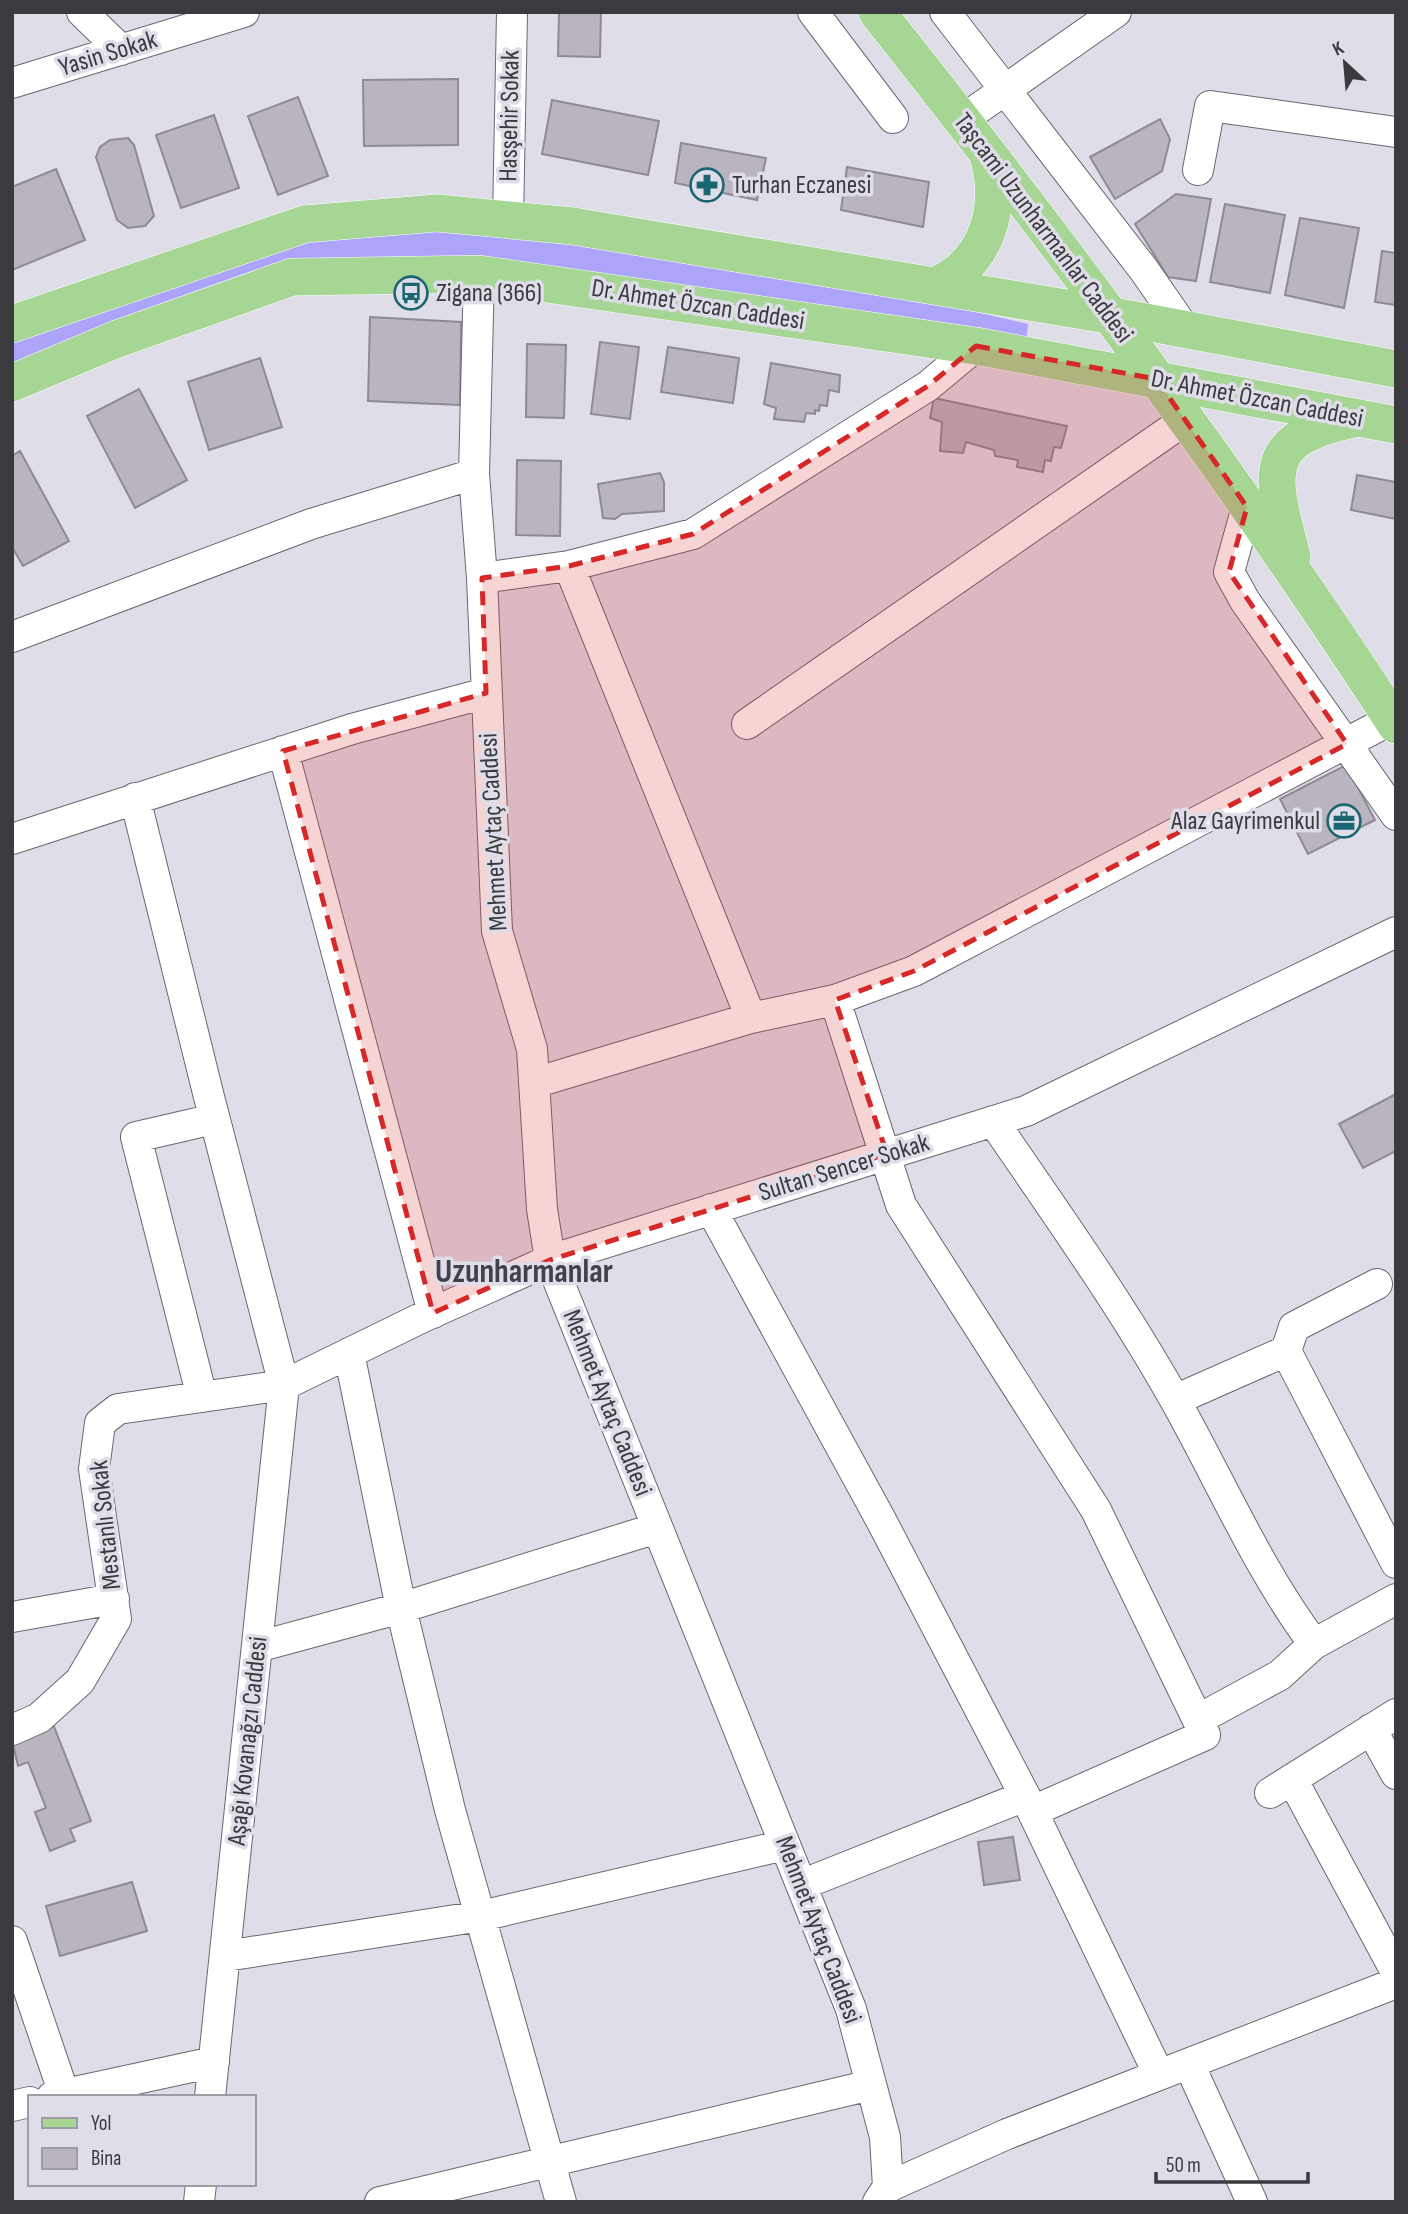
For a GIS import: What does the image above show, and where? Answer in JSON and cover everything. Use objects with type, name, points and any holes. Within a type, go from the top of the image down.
[{"type":"main road","name":"Taşcami Uzunharmanlar Caddesi","points":[[877,12],[988,154],[1156,379],[1394,722]]},
{"type":"main road","points":[[935,286],[966,267],[986,236],[995,198],[988,154]]},
{"type":"main road","name":"Dr. Ahmet Özcan Caddesi","points":[[12,324],[305,224],[437,213],[572,226],[1108,315],[1187,332],[1396,369]]},
{"type":"main road","name":"Dr. Ahmet Özcan Caddesi","points":[[12,383],[117,339],[292,277],[480,274],[976,346],[1396,425]]},
{"type":"main road","points":[[1299,584],[1275,494],[1278,463],[1298,440],[1313,430],[1360,418]]},
{"type":"street","points":[[82,12],[121,50]]},
{"type":"street","name":"Yasin Sokak","points":[[12,83],[244,12]]},
{"type":"street","name":"Hasşehir Sokak","points":[[508,220],[512,12]]},
{"type":"street","points":[[813,12],[893,118]]},
{"type":"street","points":[[945,12],[1144,270],[1187,332]]},
{"type":"street","points":[[962,120],[1116,12]]},
{"type":"street","points":[[1198,170],[1210,106],[1396,132]]},
{"type":"street","name":"Mehmet Aytaç Caddesi","points":[[480,274],[474,474],[482,578],[497,931],[532,1049],[542,1209],[550,1260],[851,2009],[885,2137],[883,2194]]},
{"type":"street","points":[[482,578],[569,565],[693,534],[928,386],[976,346]]},
{"type":"street","points":[[747,724],[1185,420]]},
{"type":"street","points":[[12,637],[311,524],[474,474]]},
{"type":"street","points":[[1247,507],[1229,572],[1245,601],[1396,815]]},
{"type":"street","points":[[569,565],[751,1018]]},
{"type":"street","points":[[12,839],[283,751],[486,693]]},
{"type":"street","points":[[534,1083],[751,1018],[835,1000],[914,971],[1347,744],[1394,722]]},
{"type":"street","points":[[283,751],[433,1312]]},
{"type":"street","points":[[135,798],[214,1119],[284,1385]]},
{"type":"street","name":"Sultan Sencer Sokak","points":[[284,1385],[433,1312],[550,1260],[1038,1105],[1396,932]]},
{"type":"street","points":[[801,1885],[1029,1803],[1206,1735],[1096,1510],[901,1205],[887,1154],[835,1000]]},
{"type":"street","points":[[202,1397],[136,1137],[214,1119]]},
{"type":"street","points":[[993,1121],[1121,1309],[1175,1400],[1286,1606],[1314,1644]]},
{"type":"street","points":[[711,1209],[882,1522],[1029,1803],[1160,2075]]},
{"type":"street","points":[[1377,1284],[1294,1327],[1286,1351],[1396,1563]]},
{"type":"street","points":[[1175,1400],[1286,1351]]},
{"type":"street","points":[[349,1353],[401,1608],[450,1810],[561,2202]]},
{"type":"street","name":"Mestanlı Sokak","points":[[12,1730],[39,1718],[80,1681],[116,1619],[94,1469],[100,1423],[118,1409],[284,1385]]},
{"type":"street","name":"Aşağı Kovanağzı Caddesi","points":[[210,2095],[284,1385]]},
{"type":"street","points":[[257,1647],[401,1608],[657,1528]]},
{"type":"street","points":[[12,1617],[114,1599]]},
{"type":"street","points":[[1199,1719],[1280,1675],[1314,1644],[1396,1599]]},
{"type":"street","points":[[1396,1774],[1383,1722],[1281,1786],[1396,1972]]},
{"type":"street","points":[[226,1955],[481,1916],[785,1845]]},
{"type":"street","points":[[12,1941],[58,2095],[214,2062]]},
{"type":"street","points":[[883,2194],[1007,2134],[1396,1983]]},
{"type":"street","points":[[1189,2064],[1252,2202]]},
{"type":"street","points":[[380,2202],[550,2164],[872,2085]]},
{"type":"highlighted area","points":[[976,346],[1156,379],[1247,507],[1229,572],[1347,744],[914,971],[835,1000],[887,1154],[550,1260],[433,1313],[283,751],[486,693],[482,578],[569,566],[693,534],[928,386]]},
{"type":"shaded area","points":[[379,231],[501,232],[878,289],[1028,324],[1026,342],[390,258],[12,367],[12,337],[303,240]]},
{"type":"building","points":[[559,12],[601,12],[600,57],[558,56]]},
{"type":"building","points":[[458,79],[458,145],[364,146],[363,80]]},
{"type":"building","points":[[298,97],[328,176],[278,195],[248,116]]},
{"type":"building","points":[[552,100],[659,121],[648,175],[542,154]]},
{"type":"building","points":[[214,115],[239,188],[181,208],[156,135]]},
{"type":"building","points":[[1160,119],[1170,139],[1162,171],[1115,199],[1090,157]]},
{"type":"building","points":[[128,138],[134,145],[154,216],[145,226],[128,228],[117,220],[96,157],[100,147],[110,140]]},
{"type":"building","points":[[681,143],[766,158],[757,200],[675,183]]},
{"type":"building","points":[[847,167],[929,182],[923,227],[841,210]]},
{"type":"building","points":[[56,169],[85,240],[12,270],[12,187]]},
{"type":"building","points":[[1176,194],[1211,199],[1196,281],[1168,277],[1135,224]]},
{"type":"building","points":[[1225,204],[1285,215],[1270,293],[1210,282]]},
{"type":"building","points":[[1300,218],[1359,228],[1344,308],[1285,295]]},
{"type":"building","points":[[1382,251],[1396,253],[1396,305],[1375,302]]},
{"type":"building","points":[[370,317],[461,322],[460,405],[368,401]]},
{"type":"building","points":[[600,342],[639,347],[630,419],[591,414]]},
{"type":"building","points":[[527,344],[566,345],[564,418],[526,417]]},
{"type":"building","points":[[668,347],[739,358],[733,403],[661,392]]},
{"type":"building","points":[[260,358],[282,427],[209,450],[188,382]]},
{"type":"building","points":[[771,363],[840,375],[839,392],[829,390],[827,406],[820,405],[815,414],[806,413],[804,422],[774,419],[776,408],[764,404]]},
{"type":"building","points":[[139,389],[187,480],[135,508],[87,416]]},
{"type":"building","points":[[934,398],[1067,426],[1061,448],[1054,447],[1051,461],[1045,460],[1043,472],[1017,467],[1018,460],[995,456],[994,450],[966,442],[963,453],[940,451],[942,422],[930,418]]},
{"type":"building","points":[[20,451],[69,541],[23,566],[12,547],[12,456]]},
{"type":"building","points":[[517,460],[561,461],[560,536],[516,535]]},
{"type":"building","points":[[660,473],[664,482],[664,511],[622,514],[615,519],[603,518],[598,484]]},
{"type":"building","points":[[1357,475],[1396,482],[1396,519],[1351,510]]},
{"type":"building","points":[[1346,765],[1375,820],[1308,854],[1280,799]]},
{"type":"building","points":[[1396,1094],[1396,1151],[1363,1168],[1339,1124]]},
{"type":"building","points":[[53,1724],[91,1821],[70,1829],[75,1841],[50,1851],[35,1812],[46,1808],[28,1762],[18,1766],[12,1740]]},
{"type":"building","points":[[1013,1837],[1020,1880],[984,1885],[978,1842]]},
{"type":"building","points":[[132,1882],[147,1931],[60,1956],[46,1906]]},
{"type":"place","name":"Turhan Eczanesi","points":[[707,185]]},
{"type":"place","name":"Zigana (366)","points":[[411,293]]},
{"type":"place","name":"Alaz Gayrimenkul","points":[[1344,821]]},
{"type":"district","name":"Uzunharmanlar","points":[[524,1272]]}]
